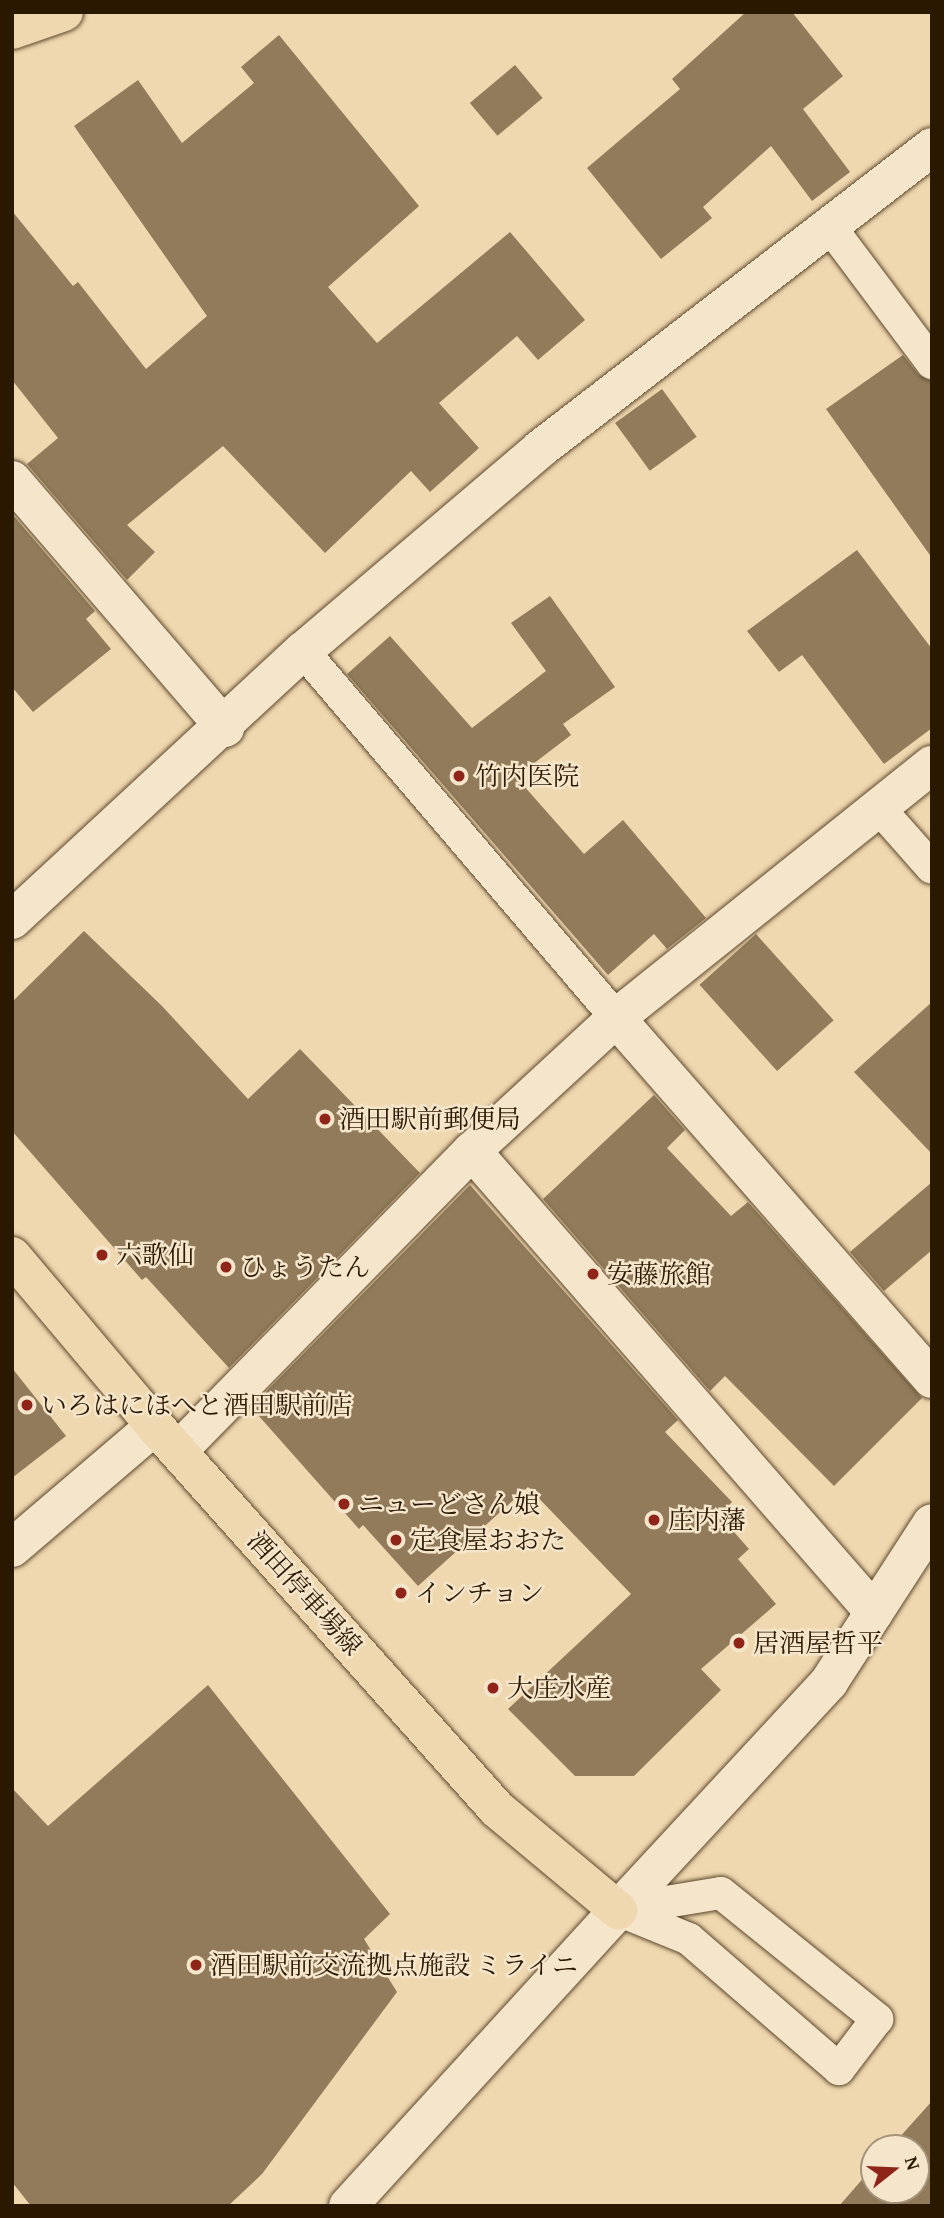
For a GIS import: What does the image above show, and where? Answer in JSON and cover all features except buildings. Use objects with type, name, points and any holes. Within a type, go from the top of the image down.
[{"type":"main road","points":[[12,30],[64,12]]},
{"type":"main road","name":"酒田停車場線","points":[[12,1256],[166,1438],[512,1824],[618,1910]]},
{"type":"street","points":[[12,920],[225,728],[303,651],[540,449],[828,224],[932,147]]},
{"type":"street","points":[[12,480],[225,728]]},
{"type":"street","points":[[12,1548],[166,1438],[616,1018],[932,765]]},
{"type":"street","points":[[616,1018],[932,1379]]},
{"type":"street","points":[[472,1151],[874,1612]]},
{"type":"street","points":[[348,2206],[829,1682],[932,1523]]},
{"type":"lane","points":[[828,224],[932,363]]},
{"type":"lane","points":[[303,651],[616,1018]]},
{"type":"lane","points":[[878,807],[932,868]]},
{"type":"lane","points":[[721,1893],[877,2020],[839,2069],[689,1939],[618,1910],[721,1893]]},
{"type":"place","name":"竹内医院","points":[[459,776]]},
{"type":"place","name":"酒田駅前郵便局","points":[[325,1119]]},
{"type":"place","name":"六歌仙","points":[[102,1255]]},
{"type":"place","name":"ひょうたん","points":[[226,1267]]},
{"type":"place","name":"安藤旅館","points":[[593,1274]]},
{"type":"place","name":"いろはにほへと酒田駅前店","points":[[27,1405]]},
{"type":"place","name":"ニューどさん娘","points":[[344,1504]]},
{"type":"place","name":"庄内藩","points":[[654,1520]]},
{"type":"place","name":"定食屋おおた","points":[[396,1540]]},
{"type":"place","name":"インチョン","points":[[401,1593]]},
{"type":"place","name":"居酒屋哲平","points":[[739,1643]]},
{"type":"place","name":"大庄水産","points":[[493,1688]]},
{"type":"place","name":"酒田駅前交流拠点施設 ミライニ","points":[[196,1965]]}]
